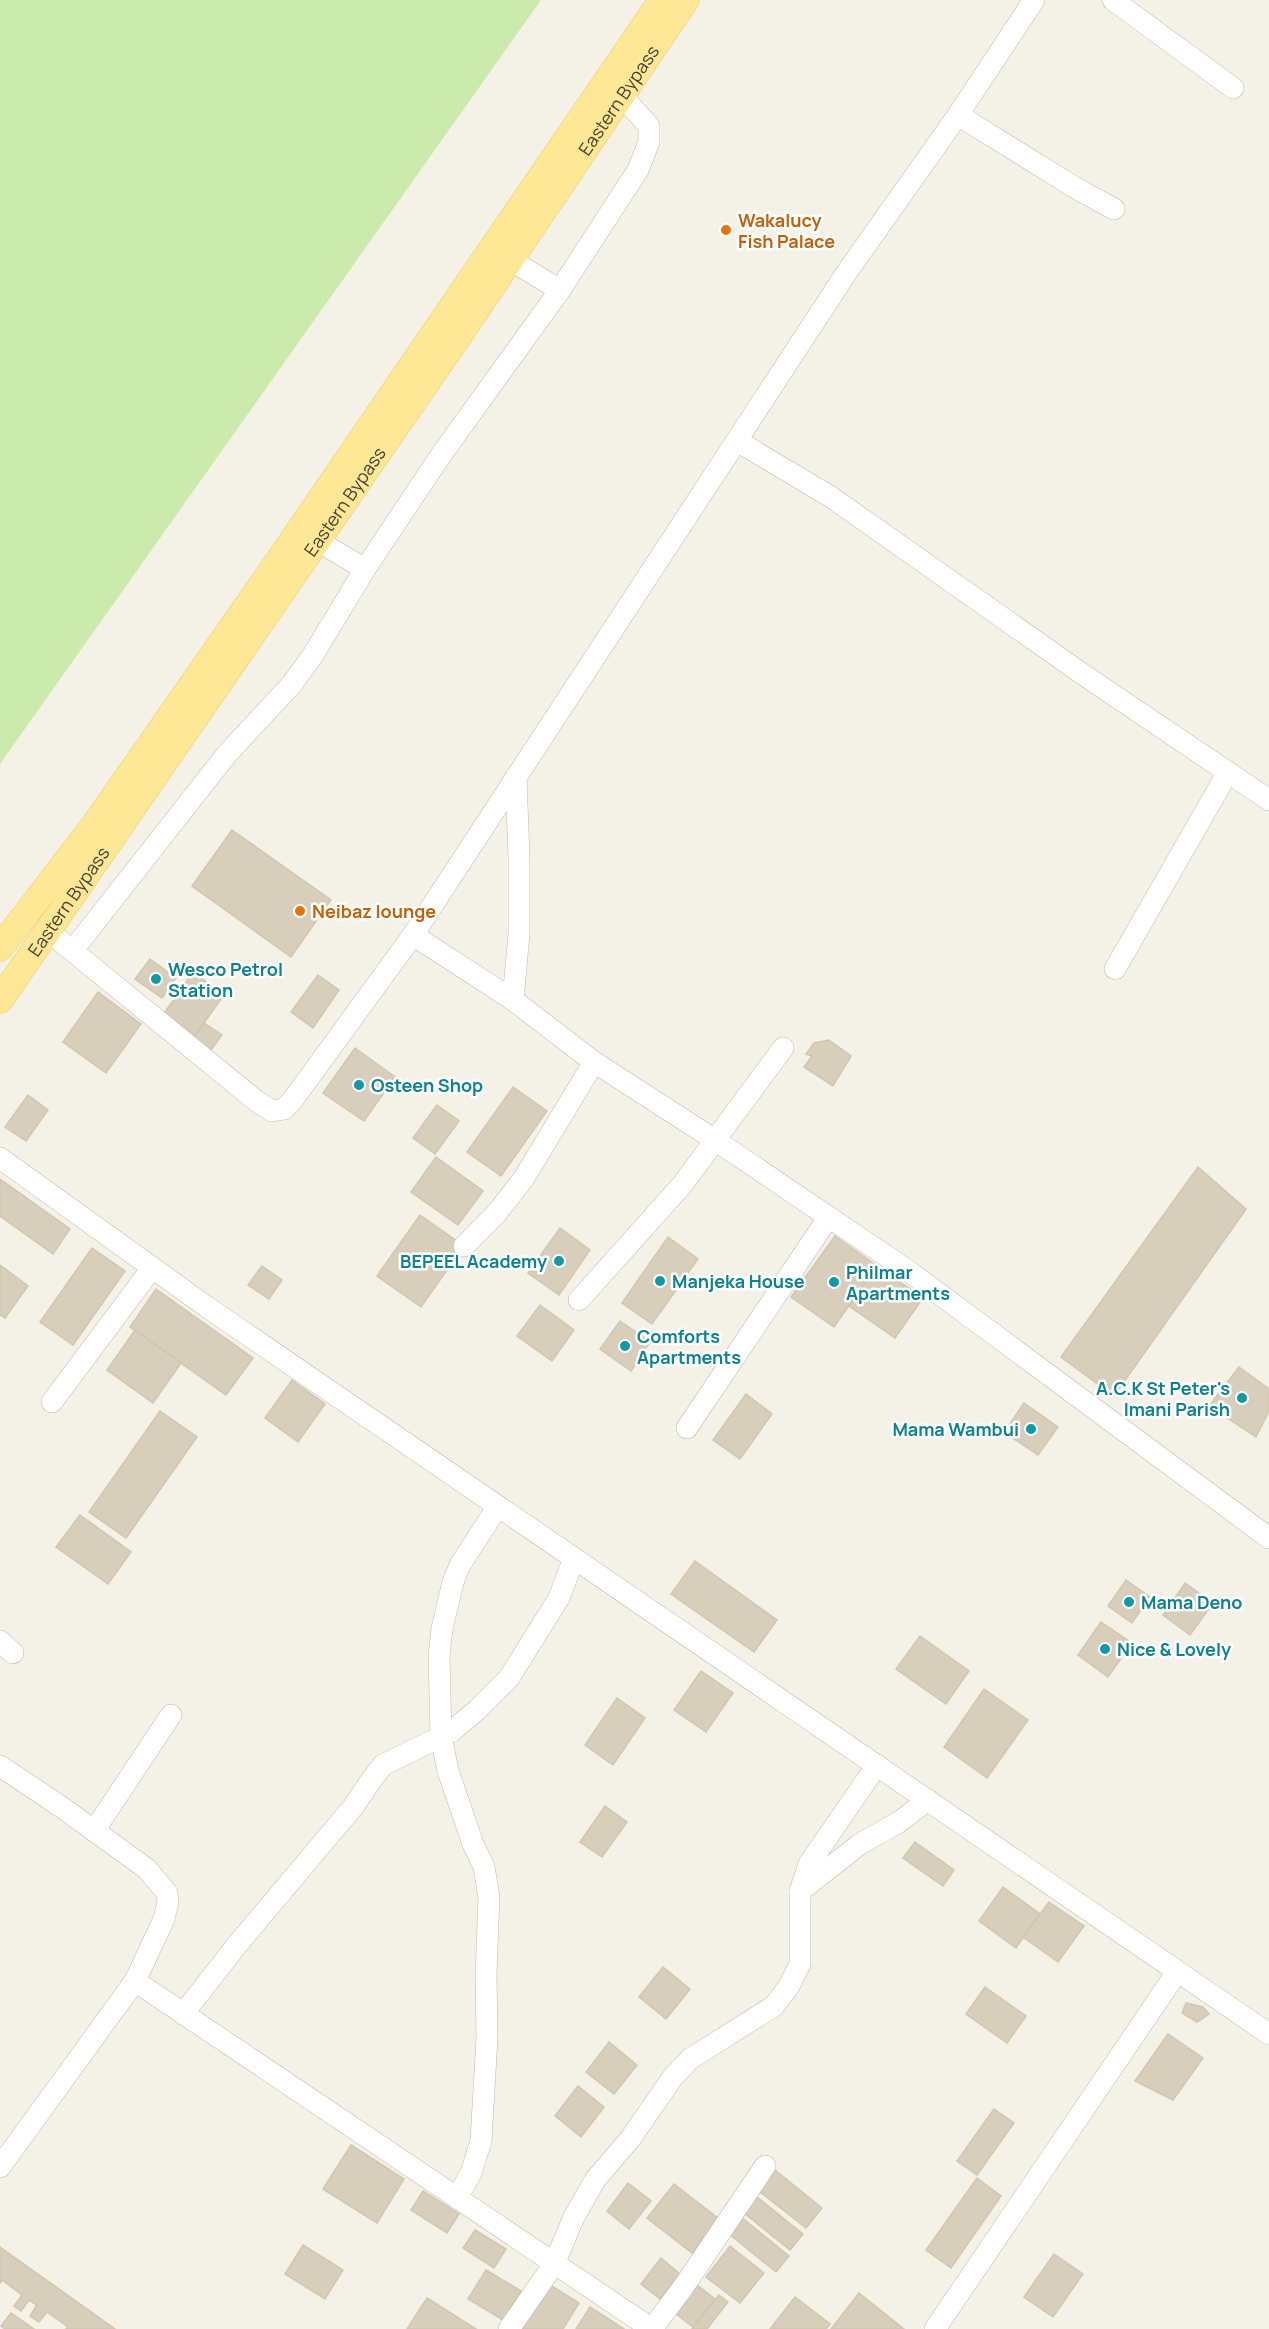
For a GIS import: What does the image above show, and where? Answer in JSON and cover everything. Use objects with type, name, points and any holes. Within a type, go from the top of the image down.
[{"type":"main road","name":"Eastern Bypass","points":[[0,948],[102,814],[277,563],[542,193],[662,0]]},
{"type":"main road","name":"Eastern Bypass","points":[[0,1000],[510,260],[542,193],[622,96],[686,0]]},
{"type":"street","points":[[48,930],[129,999],[272,1111],[284,1109],[413,936],[847,272],[958,115],[1034,0]]},
{"type":"street","points":[[1113,0],[1233,88]]},
{"type":"street","points":[[73,950],[227,754],[292,684],[441,455],[560,290],[638,170],[649,142],[649,126],[622,96]]},
{"type":"street","points":[[958,115],[1074,187],[1114,209]]},
{"type":"street","points":[[510,260],[560,290]]},
{"type":"street","points":[[737,441],[831,497],[1081,674],[1269,800]]},
{"type":"street","points":[[316,540],[365,569]]},
{"type":"street","points":[[1115,969],[1228,772]]},
{"type":"street","points":[[513,1000],[519,923],[516,777]]},
{"type":"street","points":[[413,936],[513,1000],[594,1062],[715,1140],[915,1276],[1269,1538]]},
{"type":"street","points":[[579,1300],[682,1185],[783,1048]]},
{"type":"street","points":[[464,1246],[496,1214],[524,1178],[594,1062]]},
{"type":"street","points":[[0,1158],[152,1268],[1269,2034]]},
{"type":"street","points":[[687,1428],[828,1218]]},
{"type":"street","points":[[52,1402],[152,1268]]},
{"type":"street","points":[[457,2198],[471,2173],[481,2141],[487,2038],[486,1974],[489,1897],[484,1867],[473,1844],[448,1772],[441,1736],[439,1656],[447,1603],[460,1565],[498,1506]]},
{"type":"street","points":[[183,2014],[237,1945],[347,1815],[383,1766],[452,1731],[509,1678],[559,1598],[574,1558]]},
{"type":"street","points":[[94,1830],[171,1715]]},
{"type":"street","points":[[509,2329],[554,2264],[574,2217],[595,2180],[630,2139],[673,2077],[690,2059],[774,2006],[789,1986],[800,1964],[800,1891],[809,1864],[877,1765]]},
{"type":"street","points":[[0,1766],[147,1869],[167,1893],[168,1902],[164,1919],[135,1981],[0,2167]]},
{"type":"street","points":[[800,1891],[860,1844],[898,1822],[928,1800]]},
{"type":"street","points":[[935,2329],[1177,1972]]},
{"type":"street","points":[[135,1981],[652,2329],[765,2166]]},
{"type":"green space","points":[[0,0],[541,0],[0,764]]},
{"type":"building","points":[[232,830],[331,900],[291,957],[192,886]]},
{"type":"building","name":"Wesco Petrol Station","points":[[150,959],[176,978],[162,998],[135,979]]},
{"type":"building","points":[[193,972],[224,995],[191,1041],[160,1019]]},
{"type":"building","points":[[318,975],[339,990],[313,1028],[291,1012]]},
{"type":"building","points":[[98,992],[141,1024],[106,1073],[63,1042]]},
{"type":"building","points":[[204,1023],[222,1035],[208,1054],[191,1041]]},
{"type":"building","points":[[829,1040],[851,1056],[833,1086],[804,1067],[812,1056],[806,1054],[814,1043]]},
{"type":"building","name":"Osteen Shop","points":[[355,1048],[395,1077],[364,1121],[323,1093]]},
{"type":"building","points":[[513,1087],[547,1111],[501,1176],[467,1152]]},
{"type":"building","points":[[28,1095],[48,1110],[26,1141],[5,1127]]},
{"type":"building","points":[[437,1105],[459,1121],[435,1154],[413,1138]]},
{"type":"building","points":[[436,1157],[483,1191],[458,1225],[411,1192]]},
{"type":"building","points":[[1198,1167],[1246,1209],[1114,1396],[1061,1357]]},
{"type":"building","points":[[0,1179],[70,1229],[53,1254],[0,1216]]},
{"type":"building","points":[[420,1215],[464,1246],[421,1307],[377,1276]]},
{"type":"building","name":"BEPEEL Academy","points":[[560,1228],[590,1250],[559,1295],[528,1273]]},
{"type":"building","name":"Philmar Apartments","points":[[835,1236],[877,1266],[834,1327],[791,1297]]},
{"type":"building","name":"Manjeka House","points":[[668,1237],[698,1259],[652,1324],[622,1303]]},
{"type":"building","points":[[92,1248],[125,1271],[73,1345],[40,1322]]},
{"type":"building","points":[[0,1265],[28,1286],[5,1318],[0,1315]]},
{"type":"building","points":[[262,1266],[282,1280],[269,1299],[248,1285]]},
{"type":"building","points":[[877,1266],[923,1298],[895,1338],[849,1306]]},
{"type":"building","points":[[156,1289],[253,1358],[226,1395],[130,1327]]},
{"type":"building","points":[[540,1305],[574,1330],[552,1361],[517,1336]]},
{"type":"building","name":"Comforts Apartments","points":[[620,1321],[650,1342],[631,1371],[600,1349]]},
{"type":"building","points":[[135,1330],[181,1363],[153,1403],[107,1370]]},
{"type":"building","name":"A.C.K St Peter's Imani Parish","points":[[1239,1367],[1269,1389],[1269,1411],[1256,1437],[1209,1406]]},
{"type":"building","points":[[292,1380],[325,1404],[298,1442],[265,1418]]},
{"type":"building","points":[[746,1394],[772,1414],[740,1459],[713,1440]]},
{"type":"building","name":"Mama Wambui","points":[[1024,1403],[1058,1427],[1038,1455],[1004,1432]]},
{"type":"building","points":[[160,1411],[197,1437],[126,1538],[89,1512]]},
{"type":"building","points":[[80,1515],[131,1552],[108,1584],[56,1547]]},
{"type":"building","points":[[695,1561],[777,1620],[754,1652],[671,1594]]},
{"type":"building","name":"Mama Deno","points":[[1126,1580],[1150,1597],[1132,1623],[1108,1606]]},
{"type":"building","points":[[1185,1583],[1213,1603],[1190,1635],[1163,1615]]},
{"type":"building","name":"Nice & Lovely","points":[[1101,1622],[1132,1643],[1108,1677],[1078,1655]]},
{"type":"building","points":[[920,1636],[969,1671],[946,1704],[896,1669]]},
{"type":"building","points":[[701,1671],[733,1693],[706,1732],[674,1710]]},
{"type":"building","points":[[984,1689],[1028,1720],[987,1778],[944,1747]]},
{"type":"building","points":[[617,1698],[645,1718],[613,1765],[585,1745]]},
{"type":"building","points":[[605,1806],[627,1822],[602,1857],[580,1842]]},
{"type":"building","points":[[915,1842],[954,1870],[943,1886],[903,1858]]},
{"type":"building","points":[[1003,1887],[1040,1914],[1016,1948],[979,1921]]},
{"type":"building","points":[[1049,1902],[1084,1926],[1058,1962],[1023,1937]]},
{"type":"building","points":[[663,1967],[690,1989],[666,2019],[639,1997]]},
{"type":"building","points":[[985,1987],[1026,2016],[1007,2043],[966,2014]]},
{"type":"building","points":[[1186,2003],[1203,2007],[1209,2014],[1197,2022],[1182,2013]]},
{"type":"building","points":[[1168,2034],[1203,2058],[1173,2100],[1135,2081]]},
{"type":"building","points":[[609,2042],[637,2065],[614,2094],[586,2072]]},
{"type":"building","points":[[578,2086],[604,2107],[581,2137],[555,2116]]},
{"type":"building","points":[[994,2109],[1014,2123],[977,2175],[957,2161]]},
{"type":"building","points":[[351,2145],[404,2179],[377,2223],[323,2189]]},
{"type":"building","points":[[775,2170],[822,2208],[806,2228],[759,2191]]},
{"type":"building","points":[[977,2178],[1001,2196],[951,2268],[926,2250]]},
{"type":"building","points":[[628,2183],[651,2201],[629,2229],[607,2211]]},
{"type":"building","points":[[674,2184],[719,2219],[692,2253],[647,2218]]},
{"type":"building","points":[[423,2191],[459,2214],[447,2233],[411,2210]]},
{"type":"building","points":[[757,2197],[803,2234],[790,2250],[744,2213]]},
{"type":"building","points":[[741,2217],[789,2256],[776,2272],[728,2233]]},
{"type":"building","points":[[475,2230],[506,2249],[494,2268],[463,2248]]},
{"type":"building","points":[[303,2245],[343,2270],[325,2299],[285,2274]]},
{"type":"building","points":[[730,2246],[764,2273],[740,2303],[706,2277]]},
{"type":"building","points":[[0,2247],[115,2329],[66,2329],[68,2327],[47,2312],[39,2322],[30,2316],[37,2305],[29,2300],[21,2311],[14,2306],[22,2295],[2,2280],[0,2283]]},
{"type":"building","points":[[1054,2254],[1083,2274],[1053,2317],[1024,2297]]},
{"type":"building","points":[[661,2258],[680,2274],[660,2299],[641,2284]]},
{"type":"building","points":[[486,2270],[521,2291],[503,2320],[468,2299]]},
{"type":"building","points":[[547,2283],[579,2303],[563,2329],[524,2329],[519,2326]]},
{"type":"building","points":[[697,2285],[715,2299],[693,2327],[675,2313]]},
{"type":"building","points":[[859,2293],[904,2329],[831,2329]]},
{"type":"building","points":[[719,2295],[728,2302],[707,2329],[692,2329]]},
{"type":"building","points":[[795,2297],[830,2324],[826,2329],[770,2329]]},
{"type":"building","points":[[427,2298],[476,2329],[407,2329]]},
{"type":"building","points":[[590,2307],[624,2329],[576,2329]]},
{"type":"building","points":[[11,2313],[34,2329],[5,2329],[1,2326]]},
{"type":"place","name":"Wakalucy Fish Palace","points":[[726,230]]},
{"type":"place","name":"Neibaz lounge","points":[[300,911]]},
{"type":"place","name":"Wesco Petrol Station","points":[[156,979]]},
{"type":"place","name":"Osteen Shop","points":[[359,1085]]},
{"type":"place","name":"BEPEEL Academy","points":[[559,1261]]},
{"type":"place","name":"Manjeka House","points":[[660,1281]]},
{"type":"place","name":"Philmar Apartments","points":[[834,1282]]},
{"type":"place","name":"Comforts Apartments","points":[[625,1346]]},
{"type":"place","name":"A.C.K St Peter's Imani Parish","points":[[1242,1398]]},
{"type":"place","name":"Mama Wambui","points":[[1031,1429]]},
{"type":"place","name":"Mama Deno","points":[[1129,1602]]},
{"type":"place","name":"Nice & Lovely","points":[[1105,1649]]}]
